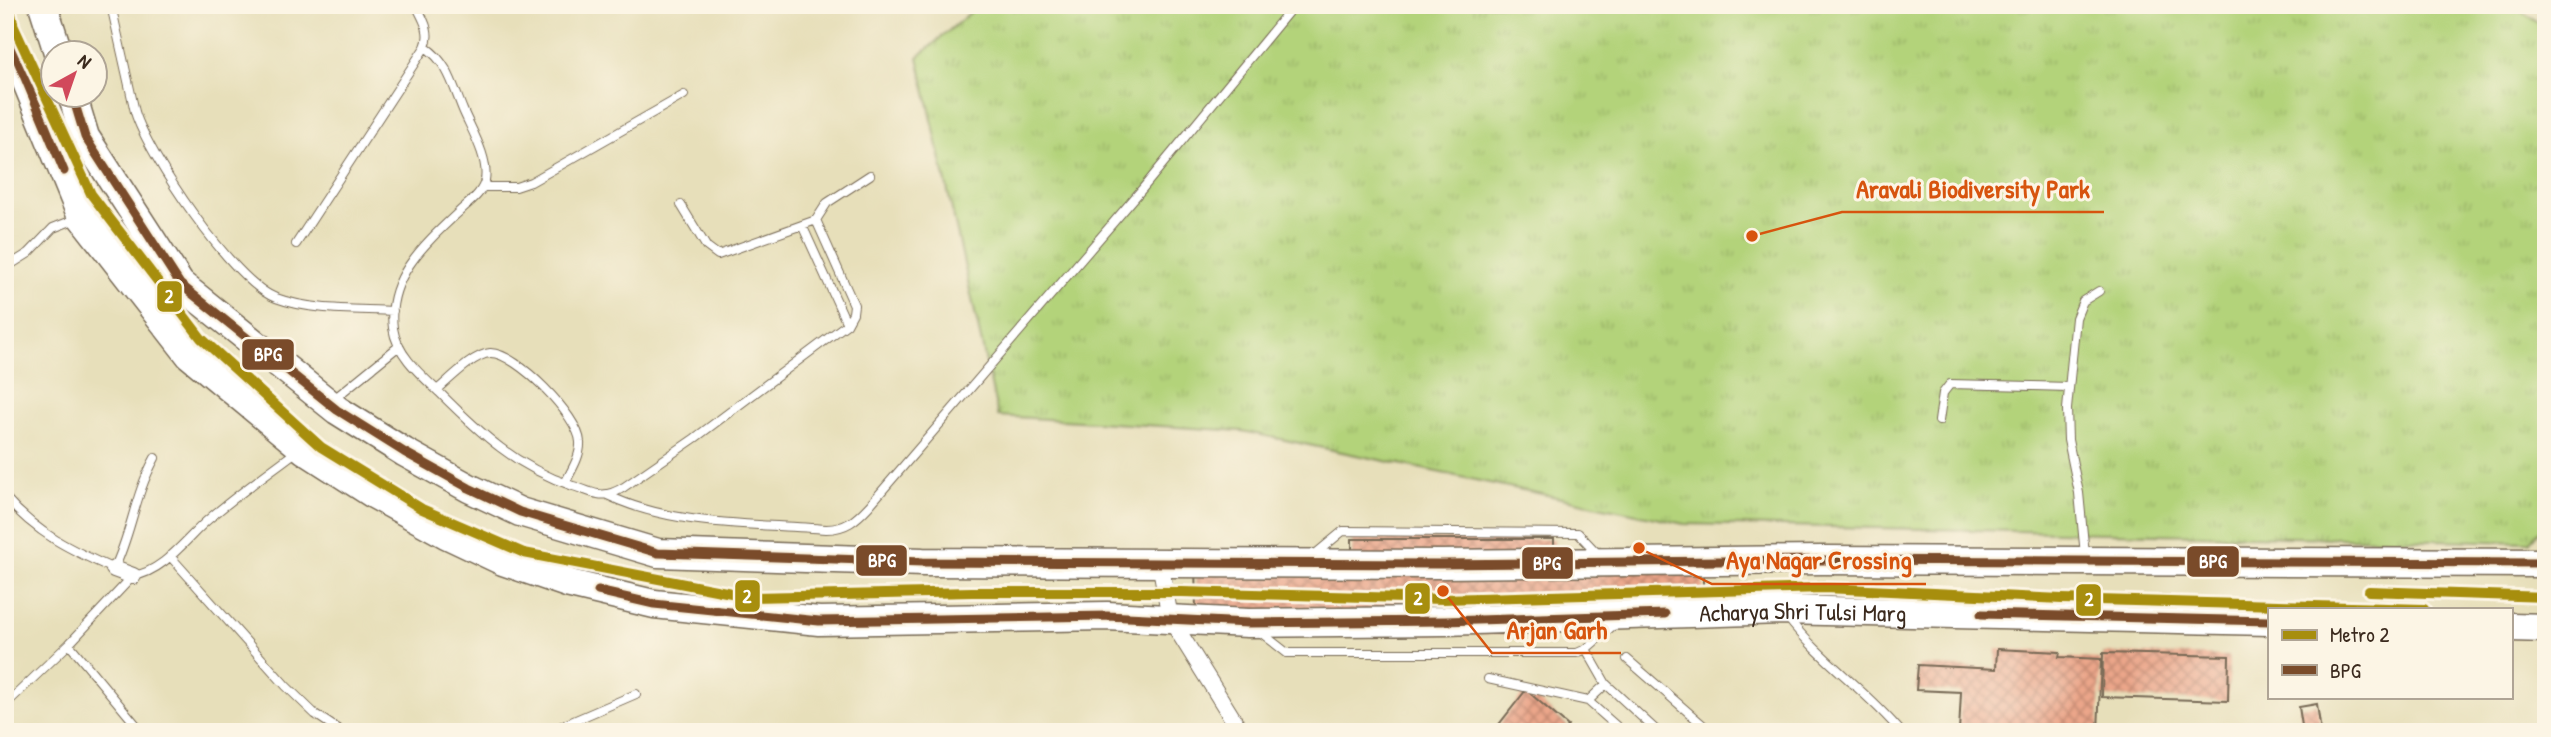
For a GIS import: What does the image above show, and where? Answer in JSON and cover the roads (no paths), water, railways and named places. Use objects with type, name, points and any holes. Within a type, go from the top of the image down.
[{"type":"highway","points":[[43,5],[54,38]]},
{"type":"highway","name":"Acharya Shri Tulsi Marg","points":[[5,29],[82,217],[190,355],[302,447],[387,501],[446,534],[503,561],[570,584],[654,604],[819,621],[1107,616],[1248,623],[1445,621],[1781,610],[2268,621]]},
{"type":"highway","points":[[76,108],[85,136],[180,284],[329,404],[404,452],[469,488],[520,512],[657,553],[923,562],[1303,564],[1823,560],[2546,563]]},
{"type":"highway","points":[[2512,627],[2546,628]]},
{"type":"street","points":[[1160,562],[1170,618],[1241,732]]},
{"type":"street","points":[[114,569],[133,576]]},
{"type":"lane","points":[[111,5],[141,129],[199,220],[227,258],[252,284],[274,298],[317,306],[393,311]]},
{"type":"lane","points":[[296,244],[425,47],[428,41],[427,27],[416,5]]},
{"type":"lane","points":[[605,494],[626,504],[682,518],[826,529],[843,528],[850,524],[869,506],[1143,188],[1294,5]]},
{"type":"lane","points":[[425,47],[446,67],[485,172],[483,187],[417,252],[399,285],[393,311],[393,329],[399,346],[412,365],[492,443],[533,469],[597,494],[624,488],[848,324],[854,305],[816,220]]},
{"type":"lane","points":[[483,187],[516,187],[531,182],[684,95]]},
{"type":"lane","points":[[681,205],[706,246],[718,255],[816,220],[827,204],[870,175]]},
{"type":"lane","points":[[5,268],[29,253],[53,228],[82,217]]},
{"type":"lane","points":[[802,225],[848,324]]},
{"type":"lane","points":[[2085,562],[2079,493],[2068,440],[2069,387],[2078,311],[2085,298],[2099,291]]},
{"type":"lane","points":[[329,404],[399,346]]},
{"type":"lane","points":[[437,390],[484,354],[499,354],[515,364],[564,410],[578,431],[579,453],[565,483]]},
{"type":"lane","points":[[1939,421],[1943,393],[1950,384],[2069,387]]},
{"type":"lane","points":[[5,705],[69,644],[133,576],[142,575],[170,556],[209,519],[302,447]]},
{"type":"lane","points":[[5,497],[47,537],[114,569],[124,548],[139,489],[155,458]]},
{"type":"lane","points":[[170,556],[286,686],[315,714],[342,732]]},
{"type":"lane","points":[[1781,610],[1810,645],[1884,712],[1901,732]]},
{"type":"lane","points":[[1248,623],[1287,653],[1577,653],[1586,649],[1625,616]]},
{"type":"lane","points":[[69,644],[142,732]]},
{"type":"lane","points":[[1586,649],[1606,684],[1658,732]]},
{"type":"lane","points":[[1627,659],[1711,732]]},
{"type":"lane","points":[[1488,679],[1588,701],[1623,732]]},
{"type":"lane","points":[[1588,701],[1606,684]]},
{"type":"lane","points":[[548,732],[636,694]]},
{"type":"metro line","name":"2","points":[[9,5],[14,27],[91,194],[201,338],[321,447],[422,509],[524,553],[752,597],[972,592],[1182,592],[1443,599],[1825,588],[2062,599],[2388,608]]},
{"type":"metro line","name":"2","points":[[2369,591],[2546,597]]},
{"type":"place","name":"Aravali Biodiversity Park","points":[[1752,236]]},
{"type":"place","name":"Aya Nagar Crossing","points":[[1639,548]]},
{"type":"place","name":"Arjan Garh","points":[[1443,591]]}]
